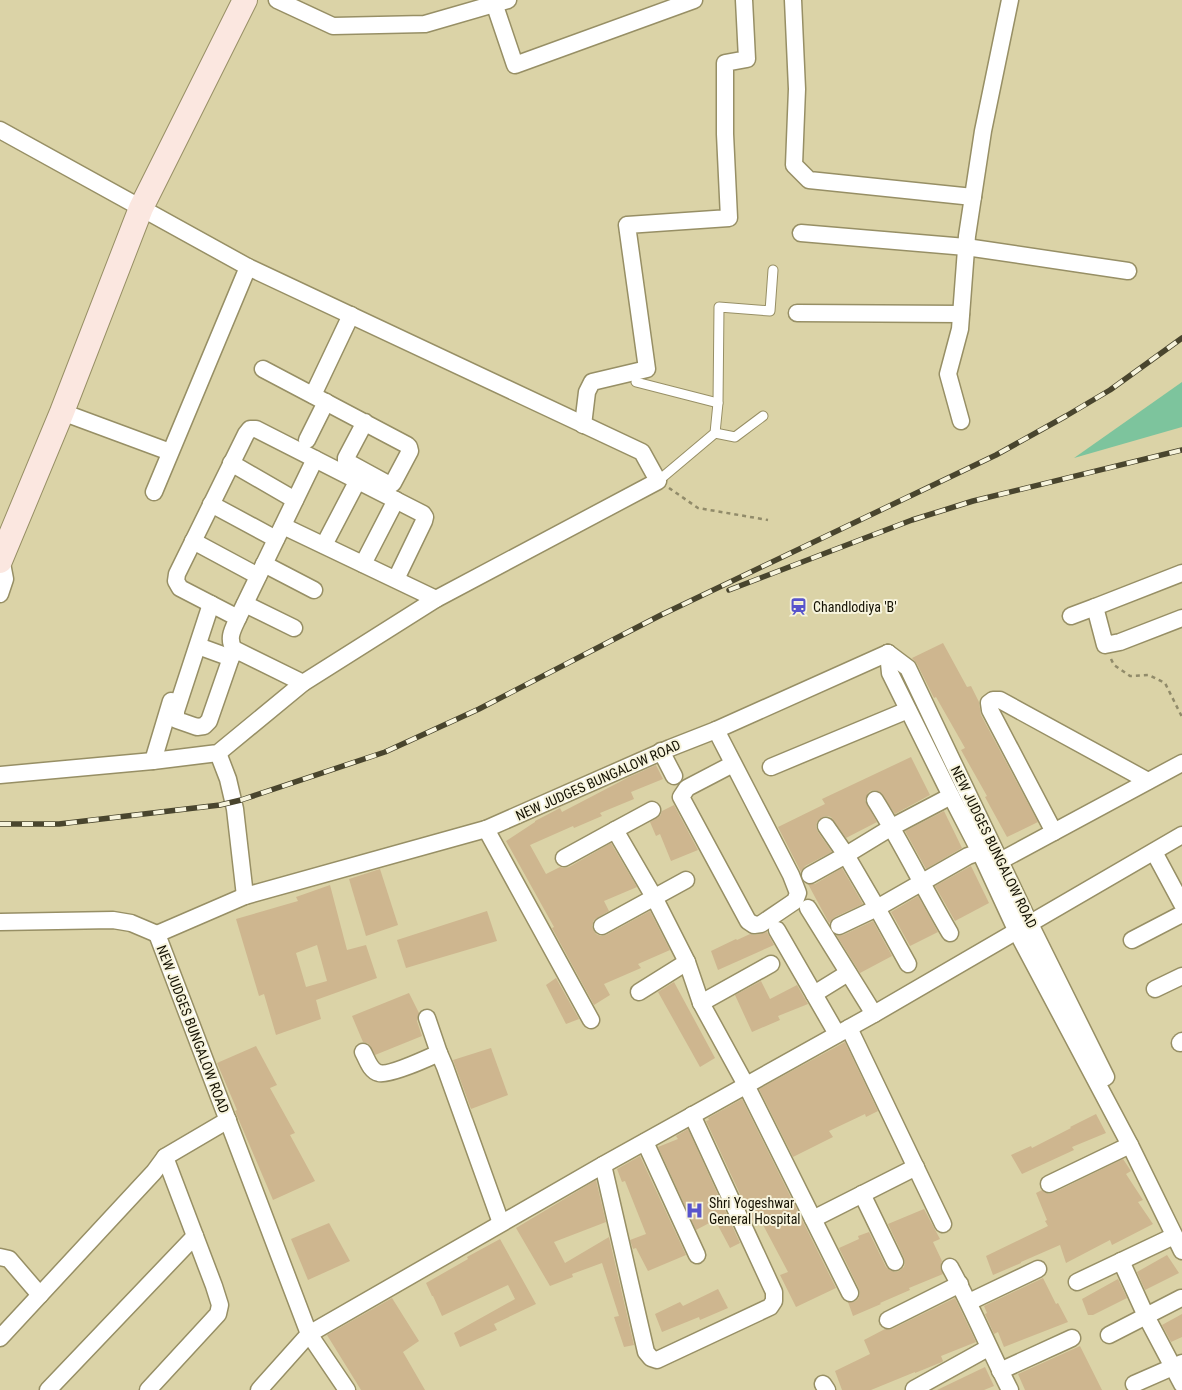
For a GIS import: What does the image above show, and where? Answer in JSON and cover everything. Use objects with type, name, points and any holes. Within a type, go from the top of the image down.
[{"type":"street","points":[[0,594],[5,579],[0,559],[62,412],[141,208],[245,0]]},
{"type":"street","points":[[277,0],[333,26],[425,24],[498,2],[515,65],[694,0]]},
{"type":"street","points":[[583,425],[587,392],[592,382],[647,369],[628,226],[730,218],[725,134],[725,63],[747,60],[744,0]]},
{"type":"street","points":[[793,0],[797,89],[794,165],[809,180],[973,197]]},
{"type":"street","points":[[962,421],[948,374],[960,329],[966,248],[983,131],[1010,0]]},
{"type":"street","points":[[0,130],[248,267],[642,452],[658,481],[436,599],[303,682],[218,753],[0,775]]},
{"type":"street","points":[[801,233],[966,248],[1128,271]]},
{"type":"street","points":[[154,492],[248,267]]},
{"type":"street","points":[[796,313],[961,314]]},
{"type":"street","points":[[307,440],[319,398],[351,315]]},
{"type":"street","points":[[263,369],[365,422]]},
{"type":"street","points":[[62,412],[170,452]]},
{"type":"street","points":[[294,628],[241,611],[211,604],[180,588],[176,581],[177,574],[193,541],[250,429],[256,429],[423,514],[425,517],[396,579]]},
{"type":"street","points":[[193,647],[176,716],[178,720],[197,727],[204,726],[209,721],[233,653],[230,636],[315,459]]},
{"type":"street","points":[[232,463],[295,500]]},
{"type":"street","points":[[324,545],[358,480]]},
{"type":"street","points":[[363,564],[396,500]]},
{"type":"street","points":[[212,504],[280,532],[324,545],[436,599]]},
{"type":"street","points":[[193,541],[314,590]]},
{"type":"street","points":[[1071,616],[1182,573]]},
{"type":"street","points":[[153,761],[193,647],[211,604]]},
{"type":"street","points":[[1095,607],[1105,645],[1120,642],[1182,618]]},
{"type":"street","points":[[193,647],[233,653],[303,682]]},
{"type":"street","points":[[888,653],[890,673],[950,796],[1024,928],[1130,1145],[1178,1232],[1182,1252]]},
{"type":"street","name":"NEW JUDGES BUNGALOW ROAD","points":[[347,1390],[310,1334],[157,934],[245,896],[486,829],[661,751],[716,730],[888,653],[908,668],[1000,861],[1024,928],[1178,1232]]},
{"type":"street","points":[[1054,832],[990,710],[990,703],[993,700],[1000,700],[1148,781]]},
{"type":"street","points":[[771,767],[908,710]]},
{"type":"street","points":[[716,730],[791,875],[798,893],[794,901],[761,924],[754,925],[748,921],[681,797],[687,788],[733,764]]},
{"type":"street","points":[[661,751],[674,776]]},
{"type":"street","points":[[218,753],[228,779],[235,809],[245,896]]},
{"type":"street","points":[[1000,861],[1182,763]]},
{"type":"street","points":[[810,875],[892,827],[950,796]]},
{"type":"street","points":[[875,800],[892,827],[950,933]]},
{"type":"street","points":[[564,858],[652,810]]},
{"type":"street","points":[[826,826],[846,855],[908,964]]},
{"type":"street","points":[[486,829],[591,1020]]},
{"type":"street","points":[[615,830],[654,897],[687,962],[701,1003],[746,1085],[850,1293]]},
{"type":"street","points":[[258,1390],[310,1334],[603,1165],[874,1014],[1182,835]]},
{"type":"street","points":[[839,926],[877,908],[968,856],[980,852]]},
{"type":"street","points":[[1154,852],[1182,904]]},
{"type":"street","points":[[602,926],[686,880]]},
{"type":"street","points":[[808,908],[874,1014]]},
{"type":"street","points":[[1132,940],[1182,914]]},
{"type":"street","points":[[0,922],[114,920],[157,934]]},
{"type":"street","points":[[777,930],[814,994],[843,1031],[916,1167],[943,1224]]},
{"type":"street","points":[[639,992],[687,962]]},
{"type":"street","points":[[701,1003],[771,964]]},
{"type":"street","points":[[814,994],[848,973]]},
{"type":"street","points":[[1155,988],[1182,976]]},
{"type":"street","points":[[427,1018],[502,1224]]},
{"type":"street","points":[[363,1052],[371,1068],[379,1073],[390,1073],[439,1053]]},
{"type":"street","points":[[603,1165],[646,1352],[651,1358],[658,1360],[770,1307],[774,1301],[774,1292],[692,1115]]},
{"type":"street","points":[[0,1338],[154,1172],[164,1157],[228,1120]]},
{"type":"street","points":[[645,1142],[697,1255]]},
{"type":"street","points":[[1049,1184],[1130,1145]]},
{"type":"street","points":[[148,1390],[218,1314],[220,1305],[164,1157]]},
{"type":"street","points":[[813,1219],[916,1167]]},
{"type":"street","points":[[862,1194],[895,1262]]},
{"type":"street","points":[[1076,1282],[1178,1232]]},
{"type":"street","points":[[48,1390],[195,1236]]},
{"type":"street","points":[[0,1257],[8,1259],[40,1295]]},
{"type":"street","points":[[1121,1261],[1146,1316],[1178,1365],[1182,1384]]},
{"type":"street","points":[[950,1266],[969,1302],[988,1348],[1010,1390]]},
{"type":"street","points":[[969,1302],[1038,1269]]},
{"type":"street","points":[[888,1320],[960,1284]]},
{"type":"street","points":[[1109,1335],[1181,1298]]},
{"type":"street","points":[[1000,1371],[1072,1338]]},
{"type":"street","points":[[914,1389],[988,1348]]},
{"type":"street","points":[[1134,1384],[1178,1365]]},
{"type":"lane","points":[[658,481],[715,433],[718,403],[719,307],[770,311],[773,270]]},
{"type":"lane","points":[[636,382],[718,403]]},
{"type":"lane","points":[[715,433],[735,438],[763,416]]},
{"type":"path","points":[[658,481],[698,508],[768,520]]},
{"type":"path","points":[[1105,645],[1114,665],[1130,676],[1149,675],[1165,683],[1182,717]]},
{"type":"green space","points":[[1182,382],[1182,427],[1074,458]]},
{"type":"building","points":[[943,643],[967,687],[971,686],[979,702],[981,715],[1038,822],[1007,837],[961,750],[965,748],[912,658]]},
{"type":"building","points":[[911,757],[930,795],[895,814],[880,792],[870,791],[865,801],[877,822],[846,838],[831,817],[821,818],[817,822],[816,827],[832,852],[805,866],[801,872],[778,827],[825,804],[822,799]]},
{"type":"building","points":[[656,765],[663,779],[631,792],[634,799],[600,813],[602,816],[574,828],[573,826],[530,845],[546,874],[560,867],[569,867],[611,843],[637,887],[604,901],[609,911],[594,920],[592,926],[594,931],[601,936],[606,935],[650,911],[670,950],[638,964],[641,968],[604,984],[610,995],[594,1005],[552,928],[554,927],[506,841],[535,821],[560,808],[562,812]]},
{"type":"building","points":[[674,805],[698,850],[671,861],[660,834],[656,836],[650,822],[660,816],[662,811]]},
{"type":"building","points":[[944,811],[962,848],[926,869],[905,831]]},
{"type":"building","points":[[971,866],[989,903],[955,921],[935,886]]},
{"type":"building","points":[[842,868],[863,904],[835,917],[829,923],[808,884],[815,884]]},
{"type":"building","points":[[380,869],[398,925],[366,936],[349,879]]},
{"type":"building","points":[[330,885],[347,950],[366,945],[377,978],[316,1000],[321,1019],[276,1035],[264,994],[259,996],[236,919],[298,901],[296,897]],"holes":[[[317,945],[327,981],[306,987],[296,953]]]},
{"type":"building","points":[[918,896],[938,932],[910,946],[891,912]]},
{"type":"building","points":[[487,911],[497,941],[406,968],[397,940]]},
{"type":"building","points":[[873,921],[892,956],[860,973],[837,936]]},
{"type":"building","points":[[767,932],[774,945],[718,970],[711,951],[750,934],[755,935]]},
{"type":"building","points":[[556,978],[579,1019],[566,1024],[546,985]]},
{"type":"building","points":[[761,981],[770,999],[797,985],[808,1004],[778,1016],[780,1020],[752,1032],[735,995]]},
{"type":"building","points":[[674,982],[715,1058],[700,1067],[658,992]]},
{"type":"building","points":[[409,993],[419,1013],[417,1021],[422,1036],[375,1055],[369,1044],[363,1042],[352,1016]]},
{"type":"building","points":[[845,1042],[878,1111],[866,1117],[865,1114],[829,1131],[833,1137],[793,1157],[759,1089]]},
{"type":"building","points":[[256,1046],[277,1085],[270,1088],[295,1133],[290,1135],[315,1181],[273,1200],[217,1063]]},
{"type":"building","points":[[491,1048],[508,1095],[471,1109],[453,1060]]},
{"type":"building","points":[[742,1099],[836,1288],[796,1307],[780,1275],[788,1272],[761,1221],[754,1224],[706,1121],[709,1120],[708,1118]]},
{"type":"building","points":[[1096,1114],[1106,1133],[1072,1147],[1074,1150],[1022,1174],[1011,1155],[1031,1146],[1032,1148]]},
{"type":"building","points":[[688,1129],[740,1243],[730,1248],[715,1220],[696,1230],[658,1147],[678,1139],[676,1136]]},
{"type":"building","points":[[640,1156],[686,1255],[648,1271],[636,1248],[633,1249],[630,1240],[646,1234],[625,1181],[622,1182],[617,1169]]},
{"type":"building","points":[[1123,1159],[1131,1171],[1126,1174],[1143,1200],[1138,1202],[1153,1224],[1112,1245],[1110,1240],[1066,1263],[1060,1245],[993,1275],[986,1256],[1048,1226],[1036,1193],[1042,1190],[1048,1194],[1053,1193]]},
{"type":"building","points":[[596,1180],[606,1222],[554,1242],[565,1263],[609,1237],[634,1345],[624,1347],[614,1317],[619,1316],[602,1263],[572,1274],[573,1277],[550,1286],[516,1228]]},
{"type":"building","points":[[924,1209],[940,1239],[933,1242],[942,1261],[940,1267],[943,1274],[909,1288],[910,1290],[853,1316],[848,1302],[854,1302],[858,1299],[859,1289],[839,1248],[859,1239],[858,1236],[869,1232],[886,1267],[895,1272],[899,1271],[904,1267],[905,1262],[888,1224]]},
{"type":"building","points":[[329,1223],[350,1261],[308,1280],[291,1239]]},
{"type":"building","points":[[500,1239],[536,1304],[494,1324],[497,1330],[460,1347],[454,1333],[515,1299],[508,1285],[442,1316],[426,1283]]},
{"type":"building","points":[[1167,1255],[1179,1273],[1145,1290],[1137,1272]]},
{"type":"building","points":[[1043,1278],[1056,1304],[1058,1303],[1068,1322],[1004,1347],[998,1332],[994,1334],[985,1314],[987,1313],[984,1306]]},
{"type":"building","points":[[1118,1279],[1127,1298],[1093,1315],[1088,1315],[1082,1299]]},
{"type":"building","points":[[718,1289],[728,1308],[700,1320],[699,1317],[662,1332],[655,1314],[680,1302],[683,1306]]},
{"type":"building","points":[[392,1298],[419,1341],[403,1352],[425,1390],[361,1390],[327,1335]]},
{"type":"building","points":[[955,1298],[976,1342],[941,1356],[942,1362],[871,1390],[842,1390],[835,1371],[870,1354],[864,1340],[885,1329],[892,1329]]},
{"type":"building","points":[[1182,1314],[1182,1337],[1171,1342],[1162,1325]]},
{"type":"building","points":[[1080,1346],[1102,1390],[1025,1390],[1018,1374]]},
{"type":"building","points":[[985,1367],[994,1386],[984,1390],[937,1390]]},
{"type":"railway","points":[[0,824],[59,824],[220,805],[241,800],[385,752],[479,709],[661,615],[996,455],[1110,390],[1182,338]]},
{"type":"railway","points":[[729,590],[912,520],[973,501],[1182,450]]},
{"type":"place","name":"Chandlodiya 'B'","points":[[799,607]]},
{"type":"place","name":"Shri Yogeshwar General Hospital","points":[[695,1211]]}]
